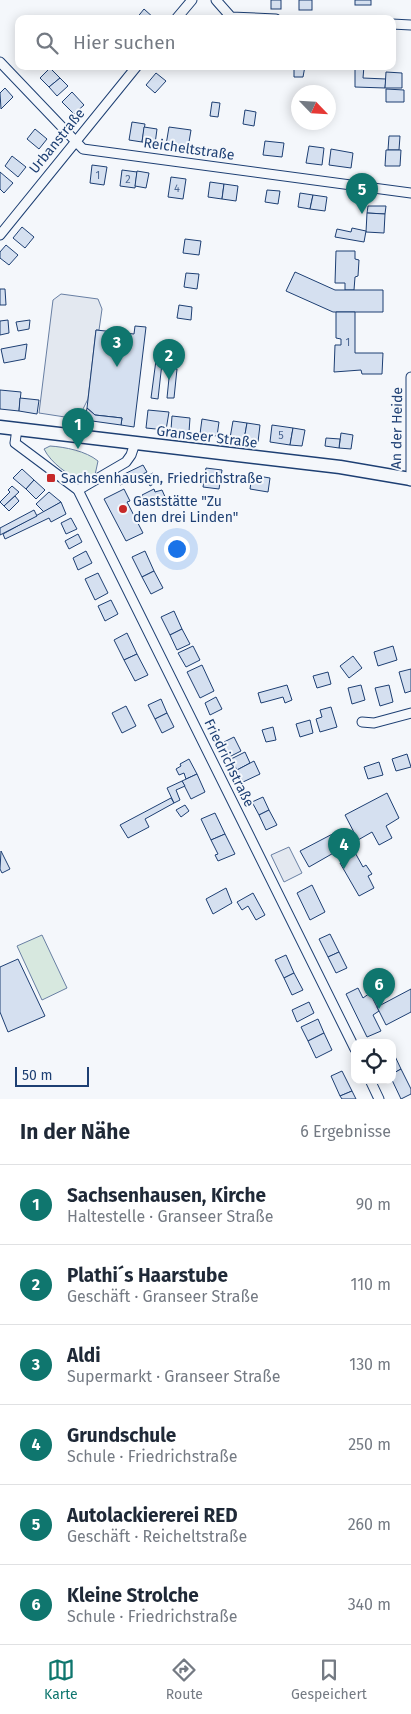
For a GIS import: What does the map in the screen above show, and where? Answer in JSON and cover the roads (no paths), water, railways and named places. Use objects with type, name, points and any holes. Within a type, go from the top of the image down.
[{"type":"main road","name":"Granseer Straße","points":[[0,427],[340,467],[411,479]]},
{"type":"street","points":[[179,15],[192,0]]},
{"type":"street","points":[[216,0],[229,15]]},
{"type":"street","points":[[396,24],[411,24]]},
{"type":"street","name":"Reicheltstraße","points":[[0,62],[83,149],[411,193]]},
{"type":"street","name":"Urbanstraße","points":[[0,234],[134,70]]},
{"type":"street","name":"An der Heide","points":[[411,377],[411,479]]},
{"type":"street","name":"Friedrichstraße","points":[[17,429],[15,443],[78,490],[351,1041]]},
{"type":"street","points":[[78,490],[126,462],[136,444]]},
{"type":"street","points":[[362,722],[374,724],[411,713]]},
{"type":"street","points":[[372,1084],[379,1099]]},
{"type":"place","name":"Autolackiererei RED","points":[[362,214]]},
{"type":"place","name":"Aldi","points":[[117,367]]},
{"type":"place","name":"Plathi´s Haarstube","points":[[169,380]]},
{"type":"place","name":"Sachsenhausen, Kirche","points":[[78,449]]},
{"type":"place","name":"Sachsenhausen, Friedrichstraße","points":[[51,478]]},
{"type":"place","name":"Gaststätte \"Zu den drei Linden\"","points":[[123,509]]},
{"type":"place","name":"Grundschule","points":[[344,869]]},
{"type":"place","name":"Kleine Strolche","points":[[379,1009]]}]
